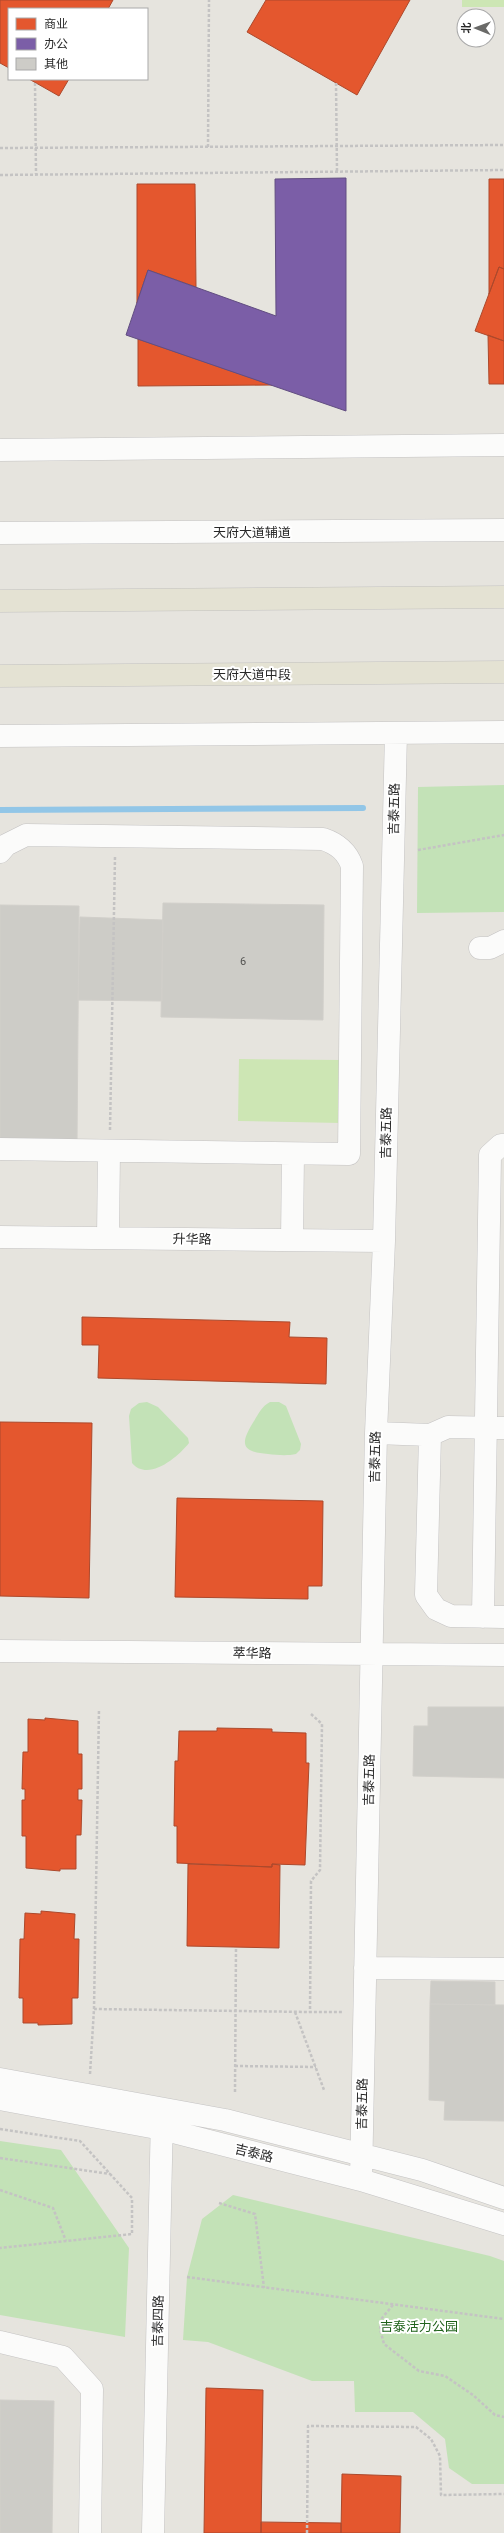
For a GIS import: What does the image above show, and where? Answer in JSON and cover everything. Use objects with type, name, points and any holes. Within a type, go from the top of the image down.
[{"type":"main road","points":[[0,601],[504,597]]},
{"type":"main road","name":"天府大道中段","points":[[0,676],[504,672]]},
{"type":"street","points":[[0,450],[504,445]]},
{"type":"street","name":"天府大道辅道","points":[[0,534],[504,530]]},
{"type":"street","points":[[0,736],[504,732]]},
{"type":"street","name":"吉泰五路","points":[[361,2180],[376,1433],[384,1241],[396,733]]},
{"type":"street","points":[[0,852],[6,845],[26,835],[323,839],[332,842],[349,856],[352,866],[349,1154],[0,1149]]},
{"type":"street","points":[[480,948],[490,948],[504,941]]},
{"type":"street","points":[[430,1435],[426,1595],[436,1609],[451,1616],[494,1617],[495,1428],[490,1156],[501,1145],[504,1145]]},
{"type":"street","points":[[108,1238],[109,1151]]},
{"type":"street","points":[[292,1240],[293,1154]]},
{"type":"street","name":"升华路","points":[[0,1237],[384,1241]]},
{"type":"street","points":[[376,1433],[430,1435],[448,1427],[495,1428]]},
{"type":"street","name":"萃华路","points":[[0,1651],[504,1655]]},
{"type":"street","points":[[365,1968],[504,1969]]},
{"type":"street","name":"吉泰路","points":[[0,2079],[89,2095],[162,2119],[504,2224]]},
{"type":"street","name":"吉泰路","points":[[0,2099],[162,2119],[225,2120],[422,2170],[504,2198]]},
{"type":"street","name":"吉泰四路","points":[[153,2533],[162,2119]]},
{"type":"street","points":[[0,2342],[63,2357],[92,2389],[90,2533]]},
{"type":"path","points":[[208,147],[209,0]]},
{"type":"path","points":[[35,83],[36,174]]},
{"type":"path","points":[[336,83],[337,172]]},
{"type":"path","points":[[0,148],[504,145]]},
{"type":"path","points":[[0,175],[504,170]]},
{"type":"path","points":[[418,850],[504,835]]},
{"type":"path","points":[[109,1151],[115,836]]},
{"type":"path","points":[[89,2095],[94,2009],[99,1709]]},
{"type":"path","points":[[310,2012],[311,1881],[320,1870],[322,1724],[311,1714]]},
{"type":"path","points":[[235,2092],[236,1947]]},
{"type":"path","points":[[94,2009],[345,2012]]},
{"type":"path","points":[[295,2012],[324,2090]]},
{"type":"path","points":[[235,2066],[316,2067]]},
{"type":"path","points":[[0,2129],[80,2141],[132,2198],[132,2234],[0,2248]]},
{"type":"path","points":[[0,2158],[110,2174]]},
{"type":"path","points":[[0,2190],[53,2208],[66,2241]]},
{"type":"path","points":[[219,2203],[255,2214],[264,2288]]},
{"type":"path","points":[[187,2277],[504,2319]]},
{"type":"path","points":[[393,2305],[382,2318],[380,2329],[384,2344],[419,2371],[445,2376],[473,2395],[495,2416],[504,2417]]},
{"type":"path","points":[[307,2533],[308,2426],[416,2427],[431,2439],[440,2456],[441,2495],[504,2494]]},
{"type":"green space","points":[[462,0],[504,0],[504,7],[462,7]]},
{"type":"green space","points":[[504,785],[504,912],[417,913],[418,787]]},
{"type":"green space","points":[[239,1059],[342,1060],[341,1123],[238,1121]]},
{"type":"green space","points":[[147,1402],[158,1407],[188,1438],[189,1443],[170,1461],[154,1469],[146,1470],[139,1468],[132,1463],[129,1416],[131,1409],[139,1403]]},
{"type":"green space","points":[[270,1402],[279,1402],[286,1406],[301,1444],[300,1450],[296,1454],[282,1455],[259,1453],[252,1451],[245,1445],[245,1440],[250,1428],[261,1410]]},
{"type":"green space","points":[[0,2141],[61,2150],[129,2248],[125,2337],[0,2315]]},
{"type":"green space","name":"吉泰活力公园","points":[[233,2195],[490,2256],[504,2261],[504,2484],[472,2484],[449,2468],[445,2439],[413,2412],[355,2412],[354,2381],[312,2381],[208,2342],[183,2340],[187,2277],[202,2219]]},
{"type":"building: 商业","points":[[0,0],[113,0],[109,8],[8,8],[8,67],[0,63]]},
{"type":"building: 商业","points":[[266,0],[410,0],[357,95],[247,32]]},
{"type":"building: 商业","points":[[31,80],[68,80],[59,96]]},
{"type":"building: 商业","points":[[489,179],[504,179],[504,269],[499,267],[489,294]]},
{"type":"building: 商业","points":[[137,184],[195,184],[196,287],[148,270],[137,303]]},
{"type":"building: 商业","points":[[499,267],[504,269],[504,341],[475,331]]},
{"type":"building: 商业","points":[[488,335],[504,341],[504,384],[489,384]]},
{"type":"building: 商业","points":[[138,339],[272,385],[138,386]]},
{"type":"building: 商业","points":[[82,1317],[290,1322],[289,1337],[327,1338],[326,1384],[98,1378],[99,1345],[82,1345]]},
{"type":"building: 商业","points":[[0,1422],[92,1423],[89,1598],[0,1596]]},
{"type":"building: 商业","points":[[177,1498],[323,1501],[322,1586],[308,1586],[308,1599],[175,1597]]},
{"type":"building: 商业","points":[[45,1718],[78,1721],[78,1754],[82,1754],[82,1789],[78,1789],[78,1800],[82,1800],[81,1835],[76,1835],[76,1869],[60,1869],[60,1871],[26,1868],[26,1836],[22,1836],[22,1800],[25,1800],[25,1789],[22,1789],[23,1752],[28,1752],[28,1719],[45,1720]]},
{"type":"building: 商业","points":[[217,1728],[272,1729],[272,1732],[306,1733],[306,1763],[309,1763],[305,1865],[272,1864],[272,1867],[177,1863],[177,1826],[174,1826],[175,1761],[178,1761],[179,1731],[217,1731]]},
{"type":"building: 商业","points":[[188,1864],[272,1867],[272,1864],[280,1865],[279,1948],[187,1946]]},
{"type":"building: 商业","points":[[41,1911],[75,1914],[74,1939],[79,1939],[78,1998],[72,1998],[72,2024],[38,2025],[38,2023],[23,2023],[23,1998],[19,1998],[20,1939],[24,1939],[25,1913],[41,1914]]},
{"type":"building: 商业","points":[[206,2388],[263,2390],[261,2533],[204,2533]]},
{"type":"building: 商业","points":[[342,2474],[401,2476],[400,2533],[341,2533]]},
{"type":"building: 商业","points":[[261,2522],[341,2523],[341,2533],[261,2533]]},
{"type":"building: 办公","points":[[346,178],[346,411],[126,335],[148,270],[276,316],[275,179]]},
{"type":"building: 其他","points":[[163,903],[324,905],[323,1020],[161,1017]]},
{"type":"building: 其他","points":[[0,905],[79,906],[77,1144],[0,1142]]},
{"type":"building: 其他","points":[[80,917],[163,920],[162,1001],[78,1000]]},
{"type":"building: 其他","points":[[428,1707],[504,1707],[504,1778],[413,1776],[414,1726],[428,1726]]},
{"type":"building: 其他","points":[[431,1981],[495,1982],[495,2005],[430,2004]]},
{"type":"building: 其他","points":[[430,2004],[504,2005],[504,2121],[444,2120],[445,2101],[429,2100]]},
{"type":"building: 其他","points":[[0,2400],[54,2401],[52,2533],[0,2533]]},
{"type":"waterway","points":[[0,810],[363,808]]}]
